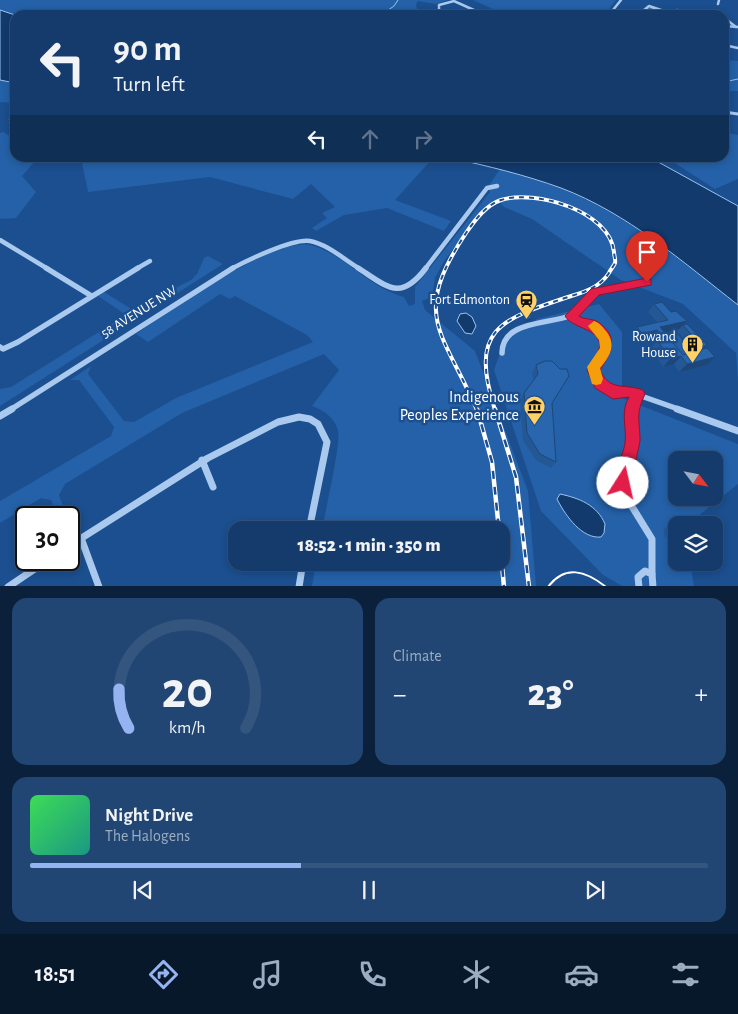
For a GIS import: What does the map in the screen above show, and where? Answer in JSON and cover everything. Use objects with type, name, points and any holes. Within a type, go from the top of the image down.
[{"type":"street","points":[[613,10],[621,0]]},
{"type":"street","points":[[718,4],[719,0]]},
{"type":"street","points":[[439,10],[438,5],[452,1],[473,10]]},
{"type":"street","name":"58 AVENUE NW","points":[[0,416],[233,268],[297,241],[304,240],[316,243],[386,287],[403,289],[415,283],[487,188],[497,186]]},
{"type":"street","points":[[0,240],[90,295]]},
{"type":"street","points":[[2,348],[81,305],[90,295],[150,261]]},
{"type":"street","points":[[502,353],[502,344],[509,335],[539,321],[571,316],[595,292],[647,282]]},
{"type":"street","points":[[571,316],[578,322],[593,326],[605,338],[606,351],[593,370],[599,384],[613,392],[627,391],[638,394],[738,431]]},
{"type":"street","points":[[638,394],[631,406],[633,437],[623,476],[623,492],[652,539],[653,586]]},
{"type":"street","points":[[99,586],[81,538],[202,460],[288,419],[304,417],[313,420],[324,431],[327,442],[311,521]]},
{"type":"street","points":[[202,460],[213,487]]},
{"type":"street","points":[[8,586],[31,571]]},
{"type":"street","points":[[299,586],[301,571]]},
{"type":"street","points":[[639,586],[638,576],[641,572],[652,574]]},
{"type":"shaded area","points":[[0,0],[448,0],[436,4],[418,1],[416,4],[417,10],[10,10],[10,13],[0,10]]},
{"type":"shaded area","points":[[473,0],[616,0],[608,10],[495,10]]},
{"type":"shaded area","points":[[0,10],[10,13],[10,82],[0,80]]},
{"type":"shaded area","points":[[729,60],[738,61],[738,91],[729,91]]},
{"type":"shaded area","points":[[0,80],[10,83],[10,103],[0,102]]},
{"type":"shaded area","points":[[3,132],[10,136],[10,162],[34,162],[22,176],[36,192],[16,218],[0,219],[0,133]]},
{"type":"shaded area","points":[[729,133],[738,135],[738,179],[715,189],[673,162],[729,162]]},
{"type":"shaded area","points":[[82,162],[429,162],[395,200],[451,221],[444,231],[387,208],[344,215],[316,231],[312,228],[327,218],[322,213],[335,207],[311,184],[293,199],[210,177],[88,192]]},
{"type":"shaded area","points":[[468,162],[658,162],[738,206],[738,305],[654,240],[609,211],[561,188]]},
{"type":"shaded area","points":[[500,169],[547,183],[586,200],[610,212],[654,241],[738,305],[738,384],[736,353],[683,304],[621,280],[532,219],[504,207],[498,200],[478,214],[443,263],[435,278],[432,297],[422,301],[425,310],[475,351],[528,491],[536,586],[312,586],[315,571],[510,571],[510,521],[324,521],[335,463],[338,431],[332,418],[325,412],[312,406],[339,370],[324,354],[182,413],[65,484],[59,495],[63,506],[53,506],[51,500],[41,498],[28,506],[15,506],[15,514],[0,523],[0,501],[111,436],[114,427],[79,380],[70,380],[91,366],[88,374],[124,421],[134,422],[176,398],[313,342],[307,335],[235,296],[230,299],[220,294],[148,342],[136,334],[198,293],[250,262],[275,251],[297,245],[314,246],[326,251],[380,287],[404,297],[409,306],[415,304],[415,287],[490,192],[488,187]]},
{"type":"shaded area","points":[[208,256],[223,264],[0,406],[0,389],[11,387],[126,315],[98,296],[104,292],[133,310],[191,280],[197,274],[204,258]]},
{"type":"shaded area","points":[[599,304],[622,332],[622,398],[738,444],[738,484],[723,496],[723,451],[668,451],[668,506],[711,506],[698,516],[668,516],[668,571],[691,571],[694,586],[622,586],[603,575],[541,511],[494,370],[507,340],[537,319]]},
{"type":"shaded area","points":[[466,313],[472,317],[476,326],[472,334],[465,333],[457,321],[460,314]]},
{"type":"shaded area","points":[[677,334],[694,355],[675,360],[658,338]]},
{"type":"shaded area","points":[[560,494],[587,503],[602,517],[605,524],[604,533],[601,537],[587,534],[575,525],[557,499]]},
{"type":"building","points":[[662,302],[671,312],[676,311],[687,321],[660,327],[683,355],[707,348],[715,357],[687,364],[681,356],[670,359],[658,341],[664,339],[657,330],[642,334],[637,327],[668,320],[654,304]]},
{"type":"building","points":[[529,314],[532,318],[525,320],[523,317]]},
{"type":"building","points":[[687,324],[707,345],[702,347],[683,325]]},
{"type":"building","name":"Indigenous Peoples Experience","points":[[545,361],[552,361],[560,369],[567,369],[569,376],[552,403],[556,462],[540,454],[527,433],[524,393],[538,374],[536,365]]},
{"type":"waterway","points":[[388,10],[398,0]]},
{"type":"waterway","points":[[729,81],[738,79]]},
{"type":"tram line","points":[[549,586],[561,575],[576,572],[591,577],[605,586]]},
{"type":"railway","points":[[477,410],[444,341],[438,323],[436,305],[439,285],[449,261],[477,218],[490,205],[496,202],[515,197],[551,201],[569,206],[599,225],[609,238],[614,252],[615,263],[605,278],[596,286],[524,313],[508,322],[496,332],[488,345],[486,361],[488,383],[495,410]]},
{"type":"railway","points":[[477,409],[492,462],[498,521]]},
{"type":"railway","points":[[495,409],[516,477],[529,586]]},
{"type":"railway","points":[[503,571],[504,586]]},
{"type":"slow traffic","points":[[594,326],[605,338],[607,348],[594,367],[596,379]]},
{"type":"place","name":"Fort Edmonton","points":[[526,319]]},
{"type":"place","name":"Rowand House","points":[[692,364]]},
{"type":"place","name":"Indigenous Peoples Experience","points":[[535,425]]},
{"type":"route","points":[[623,483],[633,437],[631,406],[638,394],[627,391],[609,391],[599,384],[593,370],[596,362],[606,351],[605,338],[598,329],[586,323],[578,322],[571,316],[592,293],[647,282]]}]
